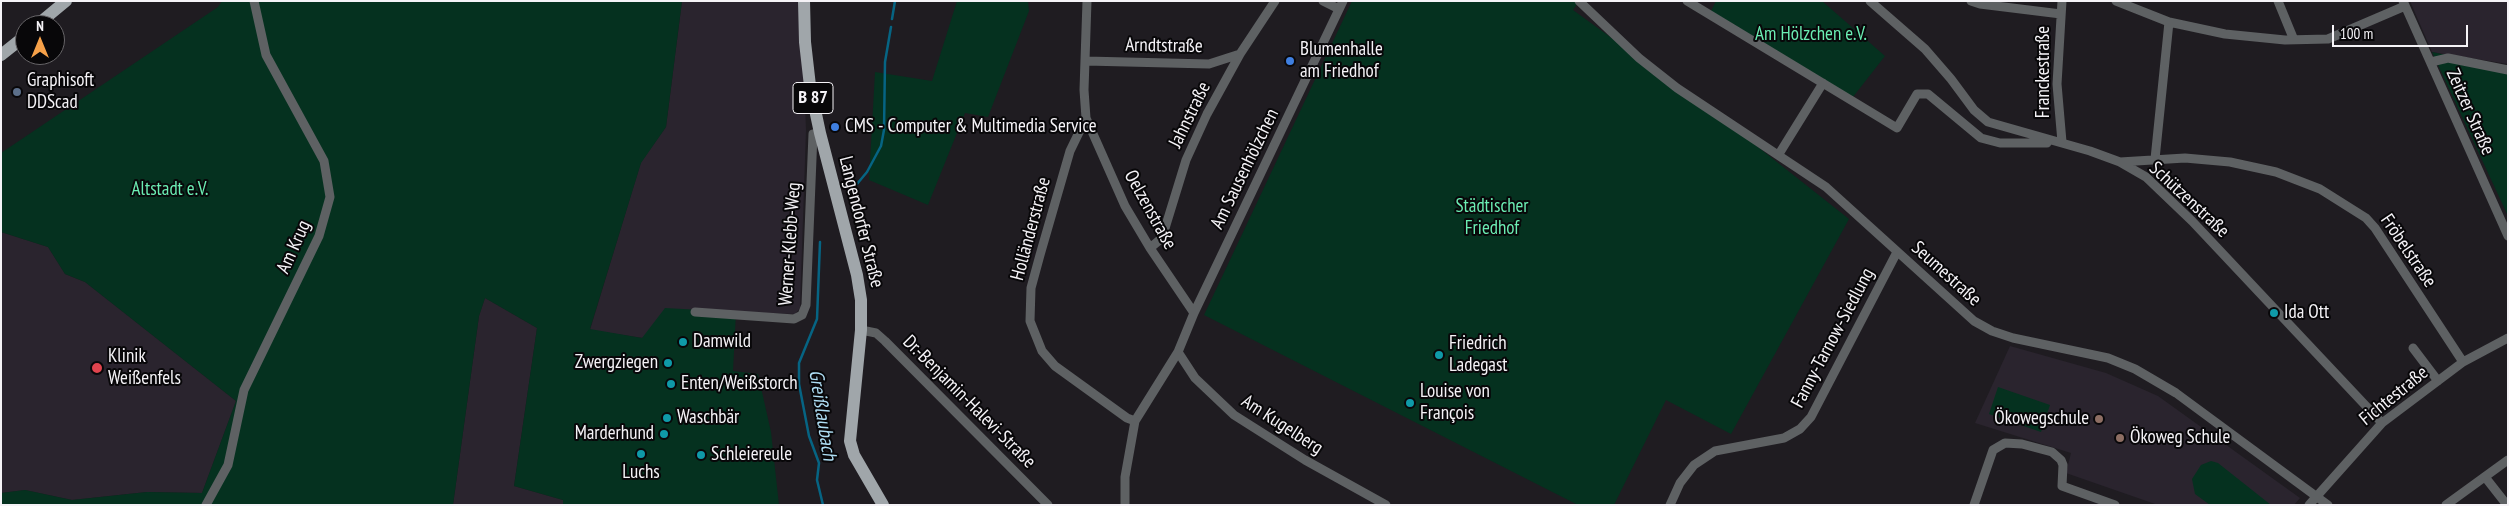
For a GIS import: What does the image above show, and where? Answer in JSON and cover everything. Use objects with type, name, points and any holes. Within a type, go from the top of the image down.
[{"type":"main road","points":[[50,15],[66,1]]},
{"type":"main road","name":"Langendorfer Straße","points":[[804,1],[807,64],[820,133],[857,275],[861,330],[850,441],[854,456],[883,505]]},
{"type":"main road","points":[[1,56],[15,44]]},
{"type":"street","name":"Am Krug","points":[[206,505],[228,465],[244,390],[319,236],[330,196],[324,161],[266,55],[254,1]]},
{"type":"street","name":"Holländerstraße","points":[[1087,1],[1084,90],[1086,118],[1070,151],[1040,255],[1031,288],[1030,321],[1042,351],[1055,366],[1127,418],[1135,421]]},
{"type":"street","name":"Jahnstraße","points":[[1150,248],[1162,238],[1186,160],[1206,114],[1240,54],[1275,1]]},
{"type":"street","points":[[1323,1],[1341,5]]},
{"type":"street","name":"Seumestraße","points":[[1579,1],[1639,58],[1677,88],[1826,187],[1974,321],[1992,331],[2013,338],[2108,358],[2135,369],[2176,393],[2328,505]]},
{"type":"street","points":[[1687,1],[1897,128],[1917,94],[1928,94],[1982,138],[2000,143],[2062,142]]},
{"type":"street","name":"Schützenstraße","points":[[1870,1],[1925,49],[1952,79],[1974,110],[1988,122],[2062,142],[2120,162],[2146,177],[2192,221],[2382,423]]},
{"type":"street","points":[[1971,1],[1980,4],[2061,14]]},
{"type":"street","name":"Franckestraße","points":[[2062,1],[2057,84],[2062,142]]},
{"type":"street","points":[[2116,1],[2168,22],[2224,34],[2294,40],[2328,39],[2404,3]]},
{"type":"street","points":[[2278,1],[2294,40]]},
{"type":"street","name":"Zeitzer Straße","points":[[2404,3],[2508,236]]},
{"type":"street","name":"Am Sausenhölzchen","points":[[1135,421],[1178,352],[1194,313],[1341,5]]},
{"type":"street","points":[[2155,159],[2168,22]]},
{"type":"street","name":"Arndtstraße","points":[[1086,61],[1209,64],[1240,54]]},
{"type":"street","points":[[2431,62],[2448,58],[2508,70]]},
{"type":"street","points":[[1779,154],[1823,84]]},
{"type":"street","name":"Oelzenstraße","points":[[1086,118],[1125,206],[1150,248],[1194,313]]},
{"type":"street","name":"Werner-Klebb-Weg","points":[[695,312],[794,318],[802,315],[806,305],[813,134],[820,133]]},
{"type":"street","name":"Fröbelstraße","points":[[2120,162],[2185,158],[2230,162],[2276,172],[2320,189],[2366,218],[2375,228],[2463,362]]},
{"type":"street","name":"Fanny-Tarnow-Siedlung","points":[[1670,505],[1680,483],[1694,465],[1715,451],[1784,438],[1800,429],[1811,417],[1897,252]]},
{"type":"street","name":"Dr.-Benjamin-Halevi-Straße","points":[[861,330],[876,333],[886,341],[1048,505]]},
{"type":"street","name":"Fichtestraße","points":[[2309,505],[2382,423],[2463,362],[2508,338]]},
{"type":"street","points":[[2413,348],[2438,381]]},
{"type":"street","name":"Am Kugelberg","points":[[1178,352],[1195,378],[1234,415],[1305,460],[1386,505]]},
{"type":"street","points":[[1125,505],[1126,477],[1135,421]]},
{"type":"street","points":[[1974,505],[1993,450],[1996,446],[2005,443],[2022,444],[2052,452],[2063,465],[2062,486],[2115,505]]},
{"type":"street","points":[[2446,505],[2508,460]]},
{"type":"street","points":[[2485,477],[2506,505]]},
{"type":"shaded area","points":[[682,1],[801,1],[806,130],[800,308],[795,314],[736,312],[643,338],[590,330],[641,162],[666,127]]},
{"type":"shaded area","points":[[2410,1],[2508,1],[2508,64],[2432,52]]},
{"type":"shaded area","name":"Klinik Weißenfels","points":[[1,232],[48,247],[65,274],[85,282],[236,401],[202,493],[147,492],[72,500],[25,490],[1,493]]},
{"type":"shaded area","points":[[485,298],[537,328],[514,486],[563,500],[563,505],[453,505],[479,316]]},
{"type":"shaded area","name":"Ökoweg Schule","points":[[2010,346],[2106,373],[2158,396],[2300,498],[2294,505],[2158,505],[2066,473],[2071,453],[1975,423]]},
{"type":"green space","name":"Altstadt e.V.","points":[[222,1],[682,1],[666,127],[641,163],[590,329],[642,338],[665,308],[736,312],[733,371],[758,374],[771,432],[779,505],[563,505],[563,500],[514,486],[537,328],[485,298],[479,316],[453,505],[1,505],[1,493],[25,490],[72,500],[147,492],[202,493],[236,401],[85,282],[65,274],[48,247],[1,232],[1,153],[218,7]]},
{"type":"green space","points":[[957,1],[1028,1],[1029,11],[988,117],[965,113],[928,205],[869,180],[875,72],[932,81]]},
{"type":"green space","name":"Städtischer Friedhof","points":[[1352,1],[1579,1],[1573,10],[1715,113],[1849,219],[1731,434],[1666,400],[1614,505],[1578,505],[1204,315]]},
{"type":"green space","name":"Am Hölzchen e.V.","points":[[1716,1],[1822,1],[1885,56],[1853,97],[1711,11]]},
{"type":"green space","points":[[2432,52],[2508,68],[2508,216]]},
{"type":"green space","points":[[1998,387],[2050,405],[2041,432],[1989,414]]},
{"type":"green space","points":[[2211,461],[2218,463],[2271,505],[2210,505],[2195,494],[2192,479],[2201,465]]},
{"type":"waterway","name":"Greißlaubach","points":[[892,19],[895,1]]},
{"type":"waterway","name":"Greißlaubach","points":[[857,184],[867,172],[881,146],[884,130],[885,62],[891,27]]},
{"type":"waterway","name":"Greißlaubach","points":[[820,242],[817,319],[799,363],[799,384],[809,436],[819,463],[817,480],[823,505]]},
{"type":"place","name":"Blumenhalle am Friedhof","points":[[1290,61]]},
{"type":"place","name":"Graphisoft DDScad","points":[[17,92]]},
{"type":"place","name":"CMS - Computer & Multimedia Service","points":[[835,127]]},
{"type":"place","name":"Ida Ott","points":[[2274,313]]},
{"type":"place","name":"Damwild","points":[[683,342]]},
{"type":"place","name":"Friedrich Ladegast","points":[[1439,355]]},
{"type":"place","name":"Zwergziegen","points":[[668,363]]},
{"type":"place","name":"Klinik Weißenfels","points":[[97,368]]},
{"type":"place","name":"Enten/Weißstorch","points":[[671,384]]},
{"type":"place","name":"Louise von François","points":[[1410,403]]},
{"type":"place","name":"Waschbär","points":[[667,418]]},
{"type":"place","name":"Ökowegschule","points":[[2099,419]]},
{"type":"place","name":"Marderhund","points":[[664,434]]},
{"type":"place","name":"Ökoweg Schule","points":[[2120,438]]},
{"type":"place","name":"Luchs","points":[[641,454]]},
{"type":"place","name":"Schleiereule","points":[[701,455]]}]
